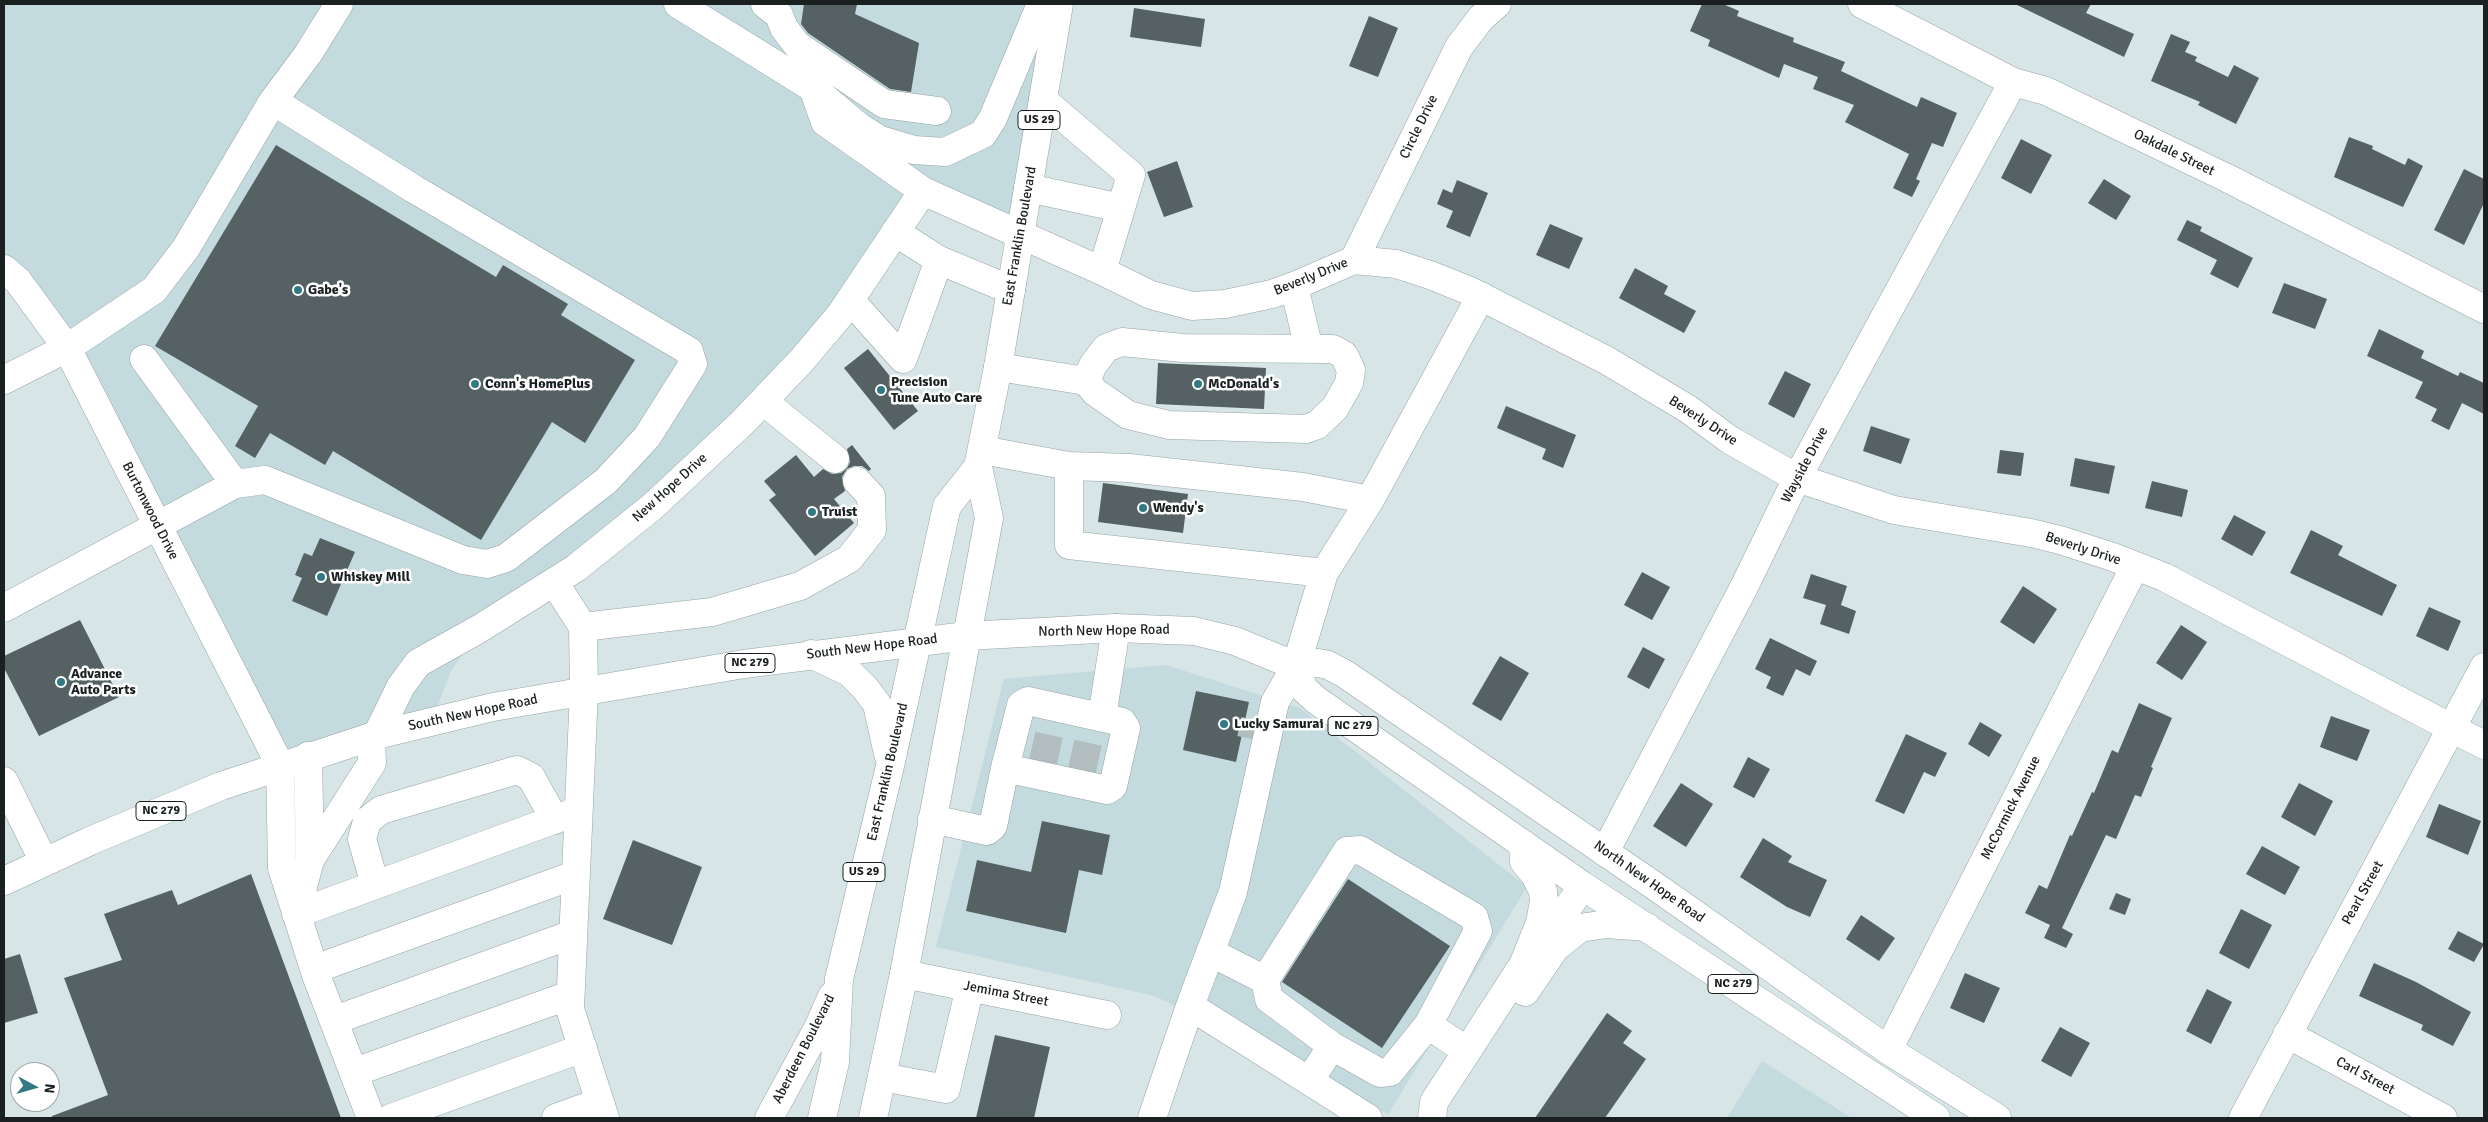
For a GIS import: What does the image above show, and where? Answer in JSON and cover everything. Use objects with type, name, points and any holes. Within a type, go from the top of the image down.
[{"type":"street","points":[[4,380],[67,348],[154,290],[186,248],[273,101],[308,54],[339,4]]},
{"type":"street","points":[[678,4],[813,88],[858,126],[880,140],[914,150],[945,152],[983,134],[993,118],[1041,4]]},
{"type":"street","points":[[765,4],[779,16],[784,28],[797,45],[884,104],[937,111]]},
{"type":"street","name":"East Franklin Boulevard","points":[[873,1118],[904,974],[989,518],[980,459],[998,367],[1059,4]]},
{"type":"street","name":"Circle Drive","points":[[1354,260],[1459,47],[1481,18],[1497,4]]},
{"type":"street","name":"Oakdale Street","points":[[1862,4],[2013,82],[2054,95],[2227,178],[2484,309]]},
{"type":"street","name":"Wayside Drive","points":[[1605,852],[1744,587],[1798,478],[2013,82]]},
{"type":"street","name":"Beverly Drive","points":[[813,88],[825,122],[923,191],[1020,236],[1102,271],[1151,295],[1192,306],[1224,304],[1294,286],[1354,260],[1396,264],[1430,274],[1481,296],[1606,360],[1688,409],[1730,440],[1798,478],[1894,510],[2060,540],[2135,566],[2164,578],[2484,745]]},
{"type":"street","points":[[1042,100],[1131,175],[1102,271]]},
{"type":"street","points":[[4,608],[235,484],[266,480],[463,560],[487,564],[506,558],[606,481],[646,437],[693,364],[688,351],[414,189],[273,101]]},
{"type":"street","points":[[1028,188],[1122,208]]},
{"type":"street","name":"New Hope Drive","points":[[374,736],[401,686],[418,663],[479,629],[576,568],[652,507],[764,401],[802,360],[850,300],[923,191]]},
{"type":"street","points":[[896,232],[939,260],[1011,290]]},
{"type":"street","points":[[850,300],[903,359],[939,260]]},
{"type":"street","name":"Burtonwood Drive","points":[[4,269],[18,281],[67,348],[280,765]]},
{"type":"street","points":[[1294,286],[1309,349]]},
{"type":"street","points":[[1248,798],[1275,702],[1296,666],[1324,573],[1370,500],[1481,296]]},
{"type":"street","points":[[998,367],[1086,381],[1094,392],[1128,415],[1169,425],[1306,429],[1317,426],[1335,408],[1349,383],[1352,370],[1344,355],[1333,349],[1183,348],[1122,342],[1106,348],[1093,365],[1086,381]]},
{"type":"street","points":[[144,359],[235,484]]},
{"type":"street","points":[[764,401],[835,459]]},
{"type":"street","points":[[980,459],[1158,472],[1303,487],[1370,500]]},
{"type":"street","name":"East Franklin Boulevard","points":[[822,1118],[835,1062],[839,979],[890,766],[947,506],[980,459]]},
{"type":"street","points":[[1069,466],[1069,545],[1324,573]]},
{"type":"street","points":[[583,627],[712,612],[800,586],[850,559],[872,530],[871,496],[857,481]]},
{"type":"street","name":"McCormick Avenue","points":[[1888,1050],[2135,566]]},
{"type":"street","points":[[554,582],[583,627],[584,691],[566,816],[575,876],[570,1009],[603,1110],[556,1118]]},
{"type":"street","points":[[1096,722],[1116,628]]},
{"type":"street","name":"North New Hope Road","points":[[966,636],[1116,628],[1194,631],[1235,641],[1296,666],[1318,663],[1328,665],[1344,674],[1662,891],[1888,1050],[1997,1118]]},
{"type":"street","name":"South New Hope Road","points":[[4,881],[209,790],[280,765],[374,736],[493,707],[584,691],[811,654],[966,636]]},
{"type":"street","points":[[811,654],[849,672],[865,688],[877,704],[884,728],[890,766]]},
{"type":"street","name":"NC 279","points":[[1296,666],[1299,680],[1308,694],[1583,886],[1936,1118]]},
{"type":"street","name":"Pearl Street","points":[[2243,1118],[2484,668]]},
{"type":"street","points":[[932,819],[987,831],[993,826],[1005,768],[1021,705],[1028,701],[1053,716],[1096,722],[1122,722],[1126,728],[1113,786],[1107,790],[1081,777],[1041,769],[1005,768]]},
{"type":"street","points":[[1152,1118],[1190,1006],[1233,892],[1248,798],[1253,729],[1257,712],[1262,706],[1275,702]]},
{"type":"street","points":[[310,860],[372,762],[374,736]]},
{"type":"street","points":[[296,914],[310,860],[308,756]]},
{"type":"street","points":[[280,765],[282,868],[314,969],[372,1118]]},
{"type":"street","points":[[375,885],[362,839],[367,821],[381,810],[517,770],[531,777],[566,816]]},
{"type":"street","points":[[4,781],[44,862]]},
{"type":"street","points":[[296,914],[566,816]]},
{"type":"street","points":[[1432,1118],[1434,1102],[1523,965],[1540,923],[1544,901],[1539,881],[1524,862],[1523,844]]},
{"type":"street","points":[[1360,850],[1474,917],[1478,931],[1428,1025],[1390,1072],[1380,1073],[1332,1046],[1269,999],[1265,980],[1347,851],[1360,850]]},
{"type":"street","points":[[314,969],[575,876]]},
{"type":"street","points":[[1523,965],[1530,960],[1583,886],[1594,883],[1606,883],[1640,894],[1662,891]]},
{"type":"street","points":[[1437,1118],[1447,1110],[1544,964],[1569,935],[1580,928],[1590,925],[1646,927]]},
{"type":"street","points":[[335,1020],[573,934]]},
{"type":"street","points":[[1210,952],[1265,980]]},
{"type":"street","name":"Jemima Street","points":[[904,974],[1107,1015]]},
{"type":"street","name":"Aberdeen Boulevard","points":[[769,1118],[818,1028],[839,979]]},
{"type":"street","points":[[882,1077],[946,1089],[970,987]]},
{"type":"street","points":[[355,1072],[570,995]]},
{"type":"street","points":[[1190,1006],[1368,1118]]},
{"type":"street","points":[[1428,1025],[1467,1050]]},
{"type":"street","name":"Carl Street","points":[[2287,1034],[2442,1118]]},
{"type":"street","points":[[1309,1081],[1332,1046]]},
{"type":"street","points":[[391,1118],[583,1048]]},
{"type":"shaded area","points":[[4,4],[1059,4],[1019,236],[923,191],[742,423],[479,629],[451,671],[432,721],[280,765],[67,348],[4,282]]},
{"type":"shaded area","points":[[1166,665],[1300,708],[1527,887],[1388,1114],[1155,996],[936,947],[1004,679]]},
{"type":"shaded area","points":[[1762,1061],[1852,1118],[1727,1118]]},
{"type":"building","points":[[804,4],[857,4],[855,14],[919,43],[911,92],[890,89],[808,33],[801,24]]},
{"type":"building","points":[[1702,4],[1723,4],[1739,11],[1737,16],[1794,38],[1793,42],[1845,62],[1841,71],[1917,107],[1921,97],[1957,113],[1943,147],[1932,143],[1916,179],[1920,181],[1912,197],[1893,188],[1909,154],[1845,122],[1854,105],[1813,89],[1818,77],[1784,64],[1779,78],[1708,46],[1710,40],[1690,31]]},
{"type":"building","points":[[2015,4],[2091,4],[2086,13],[2134,34],[2124,57]]},
{"type":"building","points":[[1134,8],[1205,19],[1201,47],[1130,37]]},
{"type":"building","points":[[1369,16],[1398,28],[1378,77],[1349,66]]},
{"type":"building","points":[[2171,34],[2190,42],[2185,52],[2197,57],[2195,61],[2228,77],[2234,65],[2259,78],[2236,124],[2198,105],[2200,102],[2151,81]]},
{"type":"building","points":[[2349,137],[2373,146],[2372,149],[2405,165],[2408,158],[2423,166],[2403,207],[2334,177]]},
{"type":"building","points":[[2021,139],[2052,155],[2031,194],[2001,178]]},
{"type":"building","points":[[276,145],[496,277],[503,265],[568,304],[561,315],[635,360],[585,443],[552,422],[481,540],[333,451],[325,465],[270,433],[255,458],[235,446],[258,406],[155,346]]},
{"type":"building","points":[[1177,161],[1193,207],[1164,217],[1147,172]]},
{"type":"building","points":[[2464,169],[2484,179],[2484,203],[2464,245],[2434,230]]},
{"type":"building","points":[[2104,179],[2131,196],[2116,220],[2088,203]]},
{"type":"building","points":[[1457,180],[1488,193],[1470,237],[1446,227],[1453,211],[1437,204],[1443,189],[1452,193]]},
{"type":"building","points":[[2187,220],[2202,227],[2200,231],[2253,258],[2238,288],[2210,274],[2217,260],[2177,240]]},
{"type":"building","points":[[1550,224],[1583,238],[1569,269],[1536,255]]},
{"type":"building","points":[[1635,268],[1668,286],[1664,294],[1696,311],[1684,333],[1619,298]]},
{"type":"building","points":[[2284,283],[2327,299],[2315,329],[2272,313]]},
{"type":"building","points":[[2379,329],[2424,351],[2421,358],[2458,376],[2460,372],[2484,383],[2484,414],[2462,403],[2449,430],[2431,421],[2437,409],[2415,398],[2423,382],[2367,356]]},
{"type":"building","name":"Precision Tune Auto Care","points":[[868,349],[918,411],[894,430],[844,368]]},
{"type":"building","points":[[1158,363],[1266,368],[1264,409],[1156,404]]},
{"type":"building","points":[[1785,371],[1811,384],[1794,418],[1768,404]]},
{"type":"building","points":[[1506,406],[1576,435],[1563,468],[1542,459],[1546,449],[1497,428]]},
{"type":"building","points":[[1871,426],[1910,439],[1901,464],[1863,451]]},
{"type":"building","name":"Truist","points":[[852,445],[871,469],[869,471],[862,466],[854,466],[847,469],[842,477],[845,491],[834,499],[854,523],[815,556],[769,500],[776,495],[764,481],[796,455],[814,477],[823,469],[832,474],[841,473],[850,462],[847,449]]},
{"type":"building","points":[[2000,450],[2024,453],[2021,476],[1997,473]]},
{"type":"building","points":[[2075,458],[2115,466],[2109,494],[2070,486]]},
{"type":"building","points":[[2152,481],[2188,490],[2182,517],[2145,508]]},
{"type":"building","name":"Wendy's","points":[[1103,483],[1188,494],[1183,533],[1098,522]]},
{"type":"building","points":[[2234,515],[2266,532],[2252,556],[2221,539]]},
{"type":"building","points":[[2311,530],[2343,546],[2338,555],[2397,585],[2382,616],[2290,573]]},
{"type":"building","name":"Whiskey Mill","points":[[320,538],[355,552],[327,616],[292,601],[302,578],[295,575],[304,553],[312,556]]},
{"type":"building","points":[[1642,572],[1670,587],[1652,620],[1624,605]]},
{"type":"building","points":[[1811,574],[1847,586],[1841,605],[1856,611],[1849,634],[1820,624],[1826,605],[1803,598]]},
{"type":"building","points":[[2023,586],[2057,609],[2034,644],[2000,622]]},
{"type":"building","points":[[2429,607],[2461,621],[2448,651],[2416,636]]},
{"type":"building","name":"Advance Auto Parts","points":[[80,620],[119,697],[39,736],[4,668],[4,656]]},
{"type":"building","points":[[2181,625],[2207,642],[2182,680],[2156,663]]},
{"type":"building","points":[[1770,638],[1817,661],[1810,676],[1796,669],[1783,696],[1766,688],[1771,677],[1755,669]]},
{"type":"building","points":[[1643,647],[1665,659],[1649,689],[1627,677]]},
{"type":"building","points":[[1500,656],[1529,673],[1501,721],[1472,704]]},
{"type":"building","points":[[1196,691],[1249,702],[1236,762],[1183,750]]},
{"type":"building","points":[[2139,703],[2172,718],[2151,767],[2153,768],[2141,797],[2135,795],[2116,839],[2106,835],[2062,928],[2073,934],[2066,948],[2044,938],[2050,925],[2025,913],[2039,885],[2047,889],[2070,835],[2072,836],[2092,792],[2094,793],[2112,750],[2118,753]]},
{"type":"building","points":[[2331,716],[2370,730],[2357,761],[2320,747]]},
{"type":"building","points":[[1980,722],[2002,735],[1989,757],[1968,744]]},
{"type":"building","points":[[1906,734],[1947,753],[1935,777],[1924,772],[1904,814],[1875,801]]},
{"type":"building","points":[[1748,757],[1770,769],[1754,798],[1733,787]]},
{"type":"building","points":[[1681,783],[1713,804],[1686,847],[1653,826]]},
{"type":"building","points":[[2299,783],[2333,801],[2315,836],[2281,817]]},
{"type":"building","points":[[2439,804],[2481,821],[2468,855],[2426,837]]},
{"type":"building","points":[[1042,821],[1110,835],[1102,875],[1079,870],[1066,933],[966,911],[977,860],[1031,872]]},
{"type":"building","points":[[1763,838],[1792,856],[1788,862],[1827,880],[1810,917],[1787,907],[1740,877]]},
{"type":"building","points":[[633,840],[702,867],[672,945],[603,919]]},
{"type":"building","points":[[2262,846],[2300,867],[2285,895],[2246,874]]},
{"type":"building","points":[[251,874],[341,1118],[52,1118],[52,1116],[108,1095],[64,978],[122,960],[104,914],[172,890],[178,905]]},
{"type":"building","points":[[1348,879],[1450,946],[1382,1048],[1282,982]]},
{"type":"building","points":[[2116,893],[2131,899],[2125,915],[2109,909]]},
{"type":"building","points":[[2241,909],[2272,925],[2249,969],[2219,953]]},
{"type":"building","points":[[1861,915],[1895,938],[1879,961],[1846,939]]},
{"type":"building","points":[[2458,931],[2484,944],[2474,962],[2448,949]]},
{"type":"building","points":[[20,954],[38,1013],[4,1023],[4,959]]},
{"type":"building","points":[[2374,963],[2416,982],[2471,1012],[2453,1046],[2421,1030],[2423,1025],[2359,996]]},
{"type":"building","points":[[1965,973],[2000,988],[1984,1023],[1950,1008]]},
{"type":"building","points":[[2207,989],[2232,1002],[2211,1044],[2186,1031]]},
{"type":"building","points":[[1607,1013],[1632,1031],[1623,1043],[1646,1059],[1605,1118],[1535,1118]]},
{"type":"building","points":[[2060,1027],[2090,1043],[2071,1077],[2041,1061]]},
{"type":"building","points":[[995,1035],[1050,1047],[1034,1118],[976,1118]]},
{"type":"tunnel","points":[[1251,739],[1255,720]]},
{"type":"tunnel","points":[[1043,762],[1051,726]]},
{"type":"tunnel","points":[[1082,770],[1090,734]]},
{"type":"place","name":"Gabe's","points":[[298,290]]},
{"type":"place","name":"Conn's HomePlus","points":[[475,384]]},
{"type":"place","name":"McDonald's","points":[[1198,384]]},
{"type":"place","name":"Precision Tune Auto Care","points":[[881,390]]},
{"type":"place","name":"Wendy's","points":[[1143,508]]},
{"type":"place","name":"Truist","points":[[812,512]]},
{"type":"place","name":"Whiskey Mill","points":[[321,577]]},
{"type":"place","name":"Advance Auto Parts","points":[[61,682]]},
{"type":"place","name":"Lucky Samurai","points":[[1224,724]]}]
